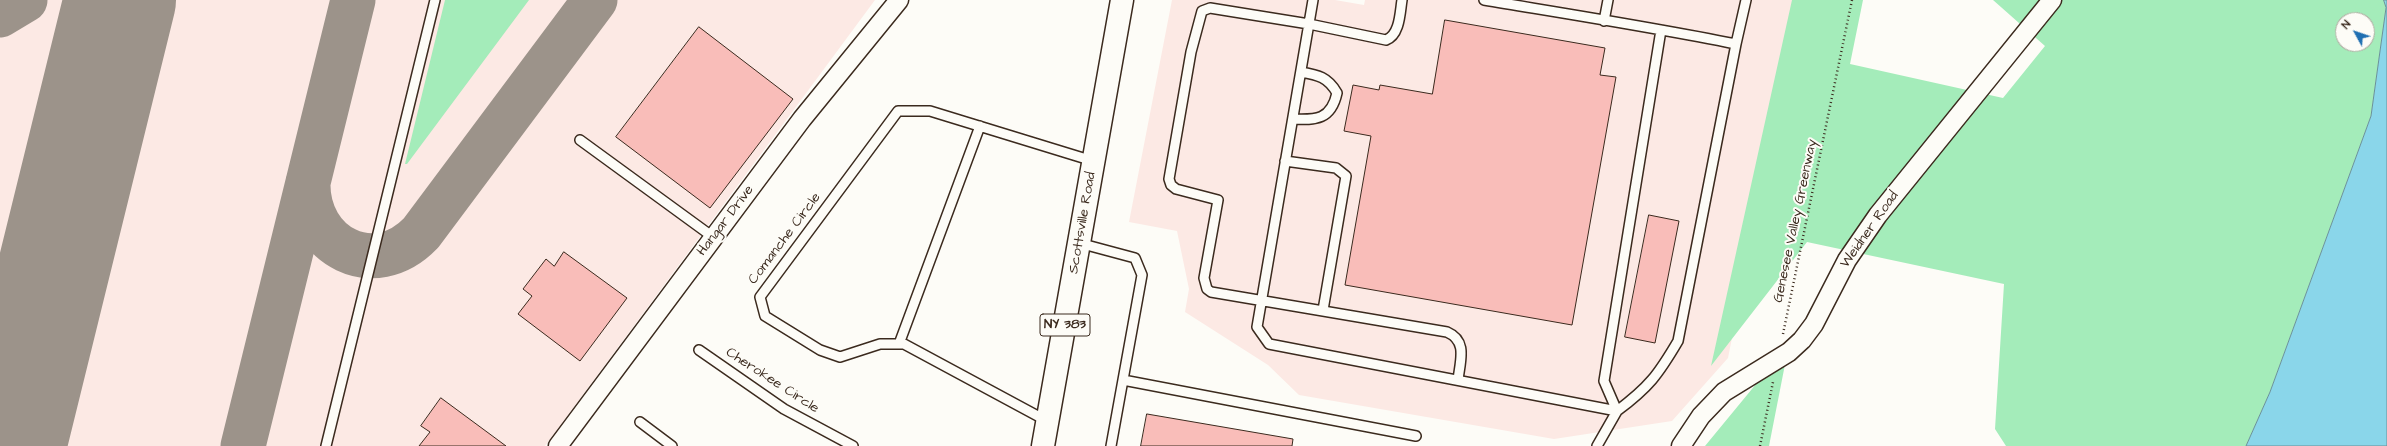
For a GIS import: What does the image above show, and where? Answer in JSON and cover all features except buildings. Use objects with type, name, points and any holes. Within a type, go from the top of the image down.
[{"type":"main road","name":"Scottsville Road","points":[[1043,446],[1122,0]]},
{"type":"street","name":"Hangar Drive","points":[[558,446],[802,119],[899,0]]},
{"type":"street","name":"Weidner Road","points":[[1681,446],[1708,407],[1724,392],[1796,346],[1808,332],[1841,270],[1878,215],[2052,0]]},
{"type":"lane","points":[[326,446],[436,0]]},
{"type":"lane","points":[[1313,0],[1257,327],[1269,344],[1616,411]]},
{"type":"lane","points":[[1402,0],[1396,31],[1391,38],[1386,40],[1309,24],[1210,8],[1202,12],[1191,52],[1170,172],[1171,186],[1176,189],[1218,200],[1204,278],[1205,287],[1211,292],[1447,332],[1456,336],[1461,347],[1458,380]]},
{"type":"lane","points":[[1484,0],[1736,44]]},
{"type":"lane","points":[[1604,20],[1608,0]]},
{"type":"lane","points":[[1597,446],[1616,411],[1642,392],[1659,373],[1678,341],[1736,44],[1746,0]]},
{"type":"lane","points":[[1616,411],[1604,381],[1661,30]]},
{"type":"lane","points":[[1293,119],[1314,120],[1325,115],[1334,105],[1337,93],[1331,83],[1319,75],[1301,72]]},
{"type":"lane","name":"Comanche Circle","points":[[1048,422],[904,344],[880,344],[840,356],[820,350],[765,316],[760,297],[898,111],[930,111],[1094,161]]},
{"type":"lane","points":[[899,344],[980,126]]},
{"type":"lane","points":[[580,140],[713,237]]},
{"type":"lane","points":[[1286,161],[1336,168],[1346,176],[1323,310]]},
{"type":"lane","points":[[1079,243],[1135,258],[1142,275],[1111,446]]},
{"type":"lane","name":"Cherokee Circle","points":[[699,350],[784,409],[853,446]]},
{"type":"lane","points":[[1123,380],[1416,436]]},
{"type":"lane","points":[[640,422],[672,446]]},
{"type":"path","name":"Genesee Valley Greenway","points":[[1760,446],[1852,0]]},
{"type":"shaded area","points":[[0,0],[875,0],[545,446],[0,446]]},
{"type":"shaded area","points":[[1172,0],[1335,0],[1364,5],[1365,0],[1799,0],[1728,358],[1672,421],[1554,439],[1299,395],[1268,365],[1185,312],[1189,289],[1177,231],[1129,222]]},
{"type":"green space","points":[[445,0],[529,0],[407,164],[405,164]]},
{"type":"green space","points":[[1792,0],[1863,0],[1850,64],[2003,98],[2045,46],[1993,0],[2384,0],[2386,8],[2371,116],[2270,392],[2246,446],[2006,446],[1995,429],[2004,284],[1807,242],[1711,366]]},
{"type":"green space","points":[[1789,344],[1769,446],[1705,446]]},
{"type":"water","points":[[2384,0],[2387,0],[2387,446],[2246,446],[2270,392],[2371,116],[2386,8]]},
{"type":"taxiway","points":[[0,15],[25,0]]},
{"type":"taxiway","points":[[243,446],[353,0]]},
{"type":"taxiway","points":[[308,182],[310,205],[318,224],[330,239],[346,250],[364,255],[383,255],[403,248],[421,233],[595,0]]},
{"type":"runway","points":[[10,446],[120,0]]}]
